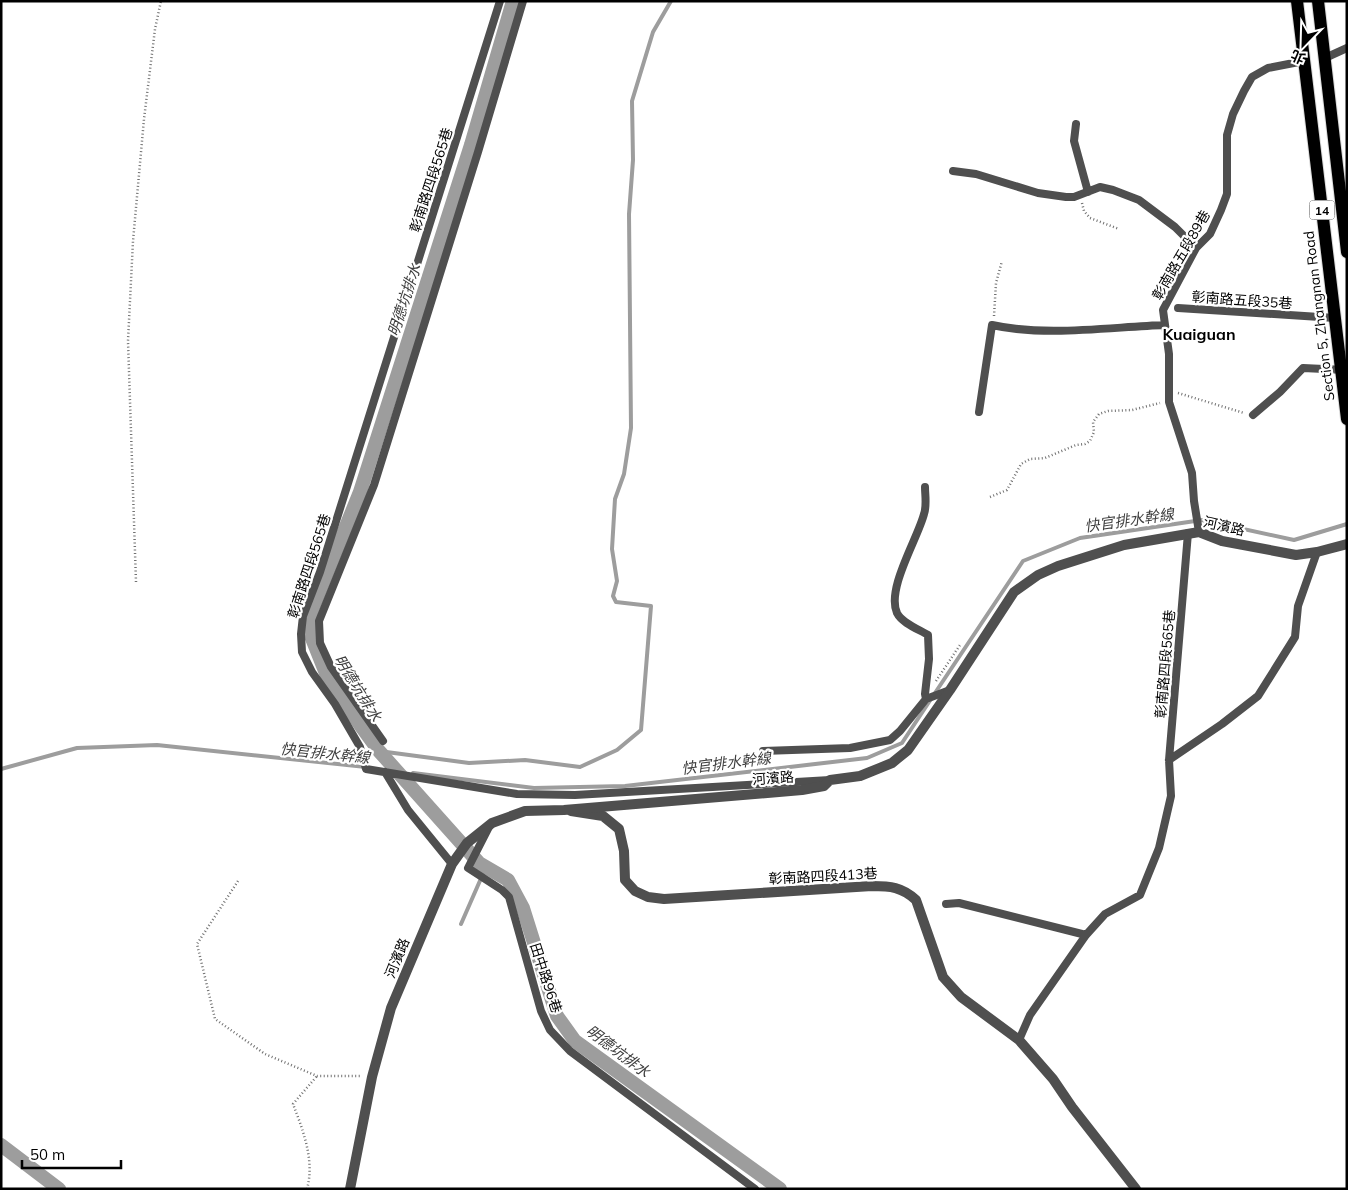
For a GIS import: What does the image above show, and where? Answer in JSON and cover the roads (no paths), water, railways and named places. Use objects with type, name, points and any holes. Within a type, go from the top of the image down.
[{"type":"main road","name":"Section 5, Zhangnan Road","points":[[1297,1],[1335,318],[1344,370],[1347,419]]},
{"type":"main road","name":"14","points":[[1318,1],[1347,252]]},
{"type":"street","name":"河濱路","points":[[350,1189],[372,1076],[391,1008],[452,864],[467,843],[492,823],[525,811],[564,810],[802,790],[824,786],[830,780],[860,776],[892,764],[908,750],[1014,592],[1038,575],[1058,566],[1124,545],[1199,532],[1222,541],[1296,555],[1347,544]]},
{"type":"street","name":"彰南路四段413巷","points":[[564,810],[603,816],[619,829],[624,851],[625,880],[635,891],[648,896],[664,899],[872,886],[892,886],[907,892],[916,900],[943,977],[961,997],[1019,1040],[1053,1079],[1072,1107],[1136,1189]]},
{"type":"lane","name":"彰南路四段565巷","points":[[500,1],[326,553],[303,616],[302,652],[312,672],[335,704],[360,746],[366,769],[517,794],[575,795],[830,780]]},
{"type":"lane","points":[[383,741],[331,667],[320,643],[319,621],[374,485],[523,1]]},
{"type":"lane","points":[[1325,58],[1347,48]]},
{"type":"lane","name":"彰南路五段89巷","points":[[1199,532],[1192,473],[1169,402],[1169,354],[1164,310],[1196,248],[1210,234],[1227,194],[1227,134],[1233,114],[1244,91],[1252,77],[1268,68],[1304,60]]},
{"type":"lane","points":[[1076,124],[1074,141],[1088,192]]},
{"type":"lane","points":[[953,171],[976,174],[1038,193],[1066,197],[1080,195],[1100,188],[1113,190],[1139,200],[1176,227],[1196,248]]},
{"type":"lane","name":"彰南路五段35巷","points":[[1178,308],[1335,318]]},
{"type":"lane","points":[[979,412],[992,325],[1011,330],[1054,331],[1166,325]]},
{"type":"lane","points":[[1253,415],[1280,392],[1303,368],[1344,370]]},
{"type":"lane","points":[[763,751],[850,748],[890,740],[900,731],[926,696],[930,659],[928,635],[903,620],[897,613],[894,600],[896,585],[925,512],[925,487]]},
{"type":"lane","name":"彰南路四段565巷","points":[[1019,1040],[1030,1015],[1086,935],[1105,914],[1140,895],[1159,848],[1171,796],[1169,760],[1188,534]]},
{"type":"lane","points":[[1169,760],[1222,724],[1258,696],[1295,637],[1298,606],[1317,552]]},
{"type":"lane","points":[[308,602],[324,608]]},
{"type":"lane","points":[[926,696],[950,690]]},
{"type":"lane","points":[[385,772],[408,810],[452,864]]},
{"type":"lane","name":"田中路96巷","points":[[492,823],[468,868],[502,890],[509,897],[541,1011],[550,1030],[570,1051],[755,1189]]},
{"type":"lane","points":[[946,904],[959,903],[1086,935]]},
{"type":"waterway","name":"明德坑排水","points":[[513,1],[471,145],[360,492],[312,610],[309,631],[327,676],[379,751],[479,863],[508,880],[523,908],[557,1016],[575,1041],[780,1189]]},
{"type":"waterway","points":[[379,751],[469,763],[525,760],[580,767],[617,750],[641,730],[651,606],[616,602],[613,596],[617,581],[612,549],[615,499],[624,474],[631,428],[629,214],[633,160],[632,101],[653,32],[671,1]]},
{"type":"waterway","name":"快官排水幹線","points":[[935,693],[1023,561],[1080,538],[1202,520],[1294,540],[1347,524]]},
{"type":"waterway","name":"快官排水幹線","points":[[413,773],[534,788],[625,786],[867,758],[902,743],[931,699]]},
{"type":"waterway","name":"快官排水幹線","points":[[1,769],[77,748],[157,745],[366,767]]},
{"type":"waterway","points":[[461,924],[486,867]]},
{"type":"waterway","points":[[1,1145],[59,1189]]},
{"type":"district","name":"Kuaiguan","points":[[1199,334]]}]
